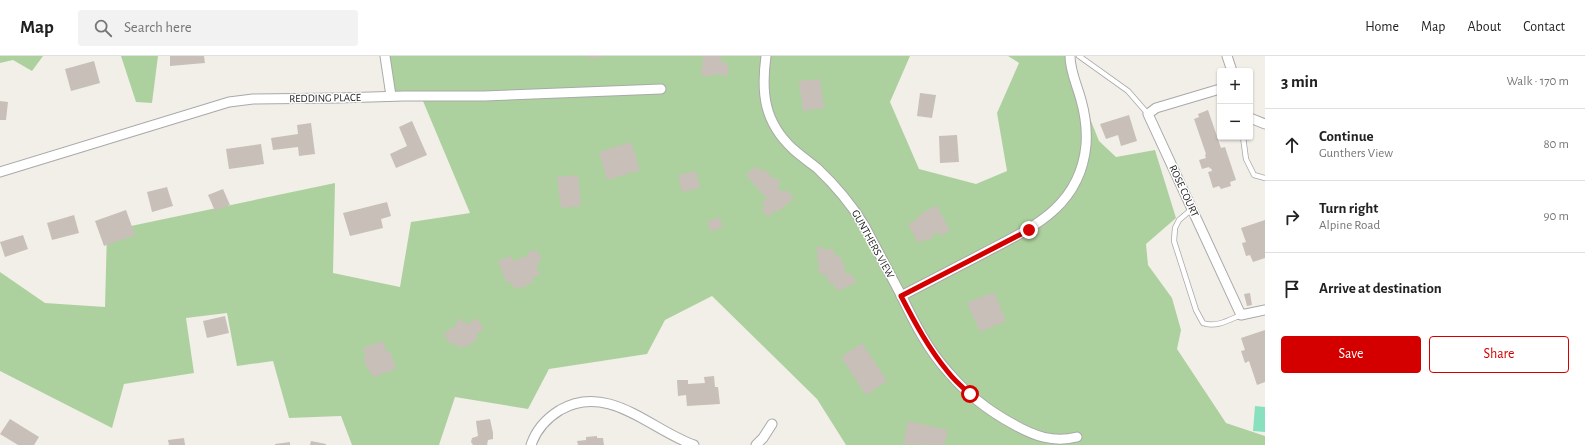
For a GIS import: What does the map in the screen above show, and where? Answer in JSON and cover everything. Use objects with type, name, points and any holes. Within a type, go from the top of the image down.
[{"type":"street","points":[[385,56],[391,96]]},
{"type":"street","name":"GUNTHERS VIEW","points":[[766,56],[763,89],[765,105],[773,123],[780,135],[792,148],[835,186],[855,211],[864,225],[918,330],[948,373],[970,394],[994,413],[1024,430],[1050,439],[1065,440],[1077,437]]},
{"type":"street","points":[[901,296],[1029,230],[1050,215],[1067,196],[1080,172],[1086,145],[1084,114],[1070,65],[1070,56]]},
{"type":"street","points":[[1227,56],[1231,68]]},
{"type":"street","name":"REDDING PLACE","points":[[0,172],[229,102],[253,99],[391,96],[484,96],[661,89]]},
{"type":"street","points":[[1148,114],[1156,108],[1217,90]]},
{"type":"street","name":"ROSE COURT","points":[[1148,114],[1241,315]]},
{"type":"street","points":[[1253,119],[1265,124]]},
{"type":"street","points":[[1241,315],[1265,310]]},
{"type":"street","points":[[531,445],[537,432],[549,418],[567,407],[590,401],[604,402],[628,411],[673,436],[694,445]]},
{"type":"street","points":[[756,445],[763,438],[772,424]]},
{"type":"lane","points":[[1079,56],[1128,91],[1148,114]]},
{"type":"lane","points":[[1243,140],[1246,159],[1254,175],[1265,178]]},
{"type":"lane","points":[[1192,209],[1179,220],[1175,228],[1174,241],[1196,310],[1203,323],[1208,326],[1222,323],[1241,315]]},
{"type":"green space","points":[[0,56],[43,56],[32,71],[13,60],[0,63]]},
{"type":"green space","points":[[121,56],[158,56],[152,103],[136,102]]},
{"type":"green space","points":[[386,56],[910,56],[890,102],[919,169],[976,184],[1007,171],[997,113],[1019,63],[1008,56],[1065,56],[1099,141],[1116,157],[1155,150],[1176,218],[1146,244],[1148,265],[1172,298],[1181,330],[1177,349],[1226,423],[1265,436],[1265,445],[846,445],[817,399],[712,296],[665,320],[647,354],[549,369],[528,409],[455,397],[439,445],[352,445],[341,416],[289,418],[273,361],[237,366],[227,313],[186,318],[194,373],[124,384],[112,428],[0,371],[0,272],[45,303],[105,307],[107,231],[335,183],[333,273],[400,287],[411,222],[470,213],[420,94],[390,93]]},
{"type":"green space","points":[[1255,406],[1265,407],[1265,432],[1253,431]]},
{"type":"building","points":[[170,56],[204,56],[205,63],[170,66]]},
{"type":"building","points":[[588,56],[603,56],[604,57],[589,59]]},
{"type":"building","points":[[703,56],[721,56],[721,62],[728,63],[728,76],[712,74],[712,76],[701,76]]},
{"type":"building","points":[[94,61],[100,83],[71,91],[65,69]]},
{"type":"building","points":[[820,79],[824,108],[803,111],[799,81]]},
{"type":"building","points":[[920,93],[936,95],[932,118],[917,116]]},
{"type":"building","points":[[0,101],[8,102],[6,120],[0,120]]},
{"type":"building","points":[[1208,110],[1217,140],[1221,148],[1225,147],[1236,180],[1230,182],[1231,186],[1221,189],[1219,186],[1213,188],[1208,172],[1212,171],[1211,168],[1210,169],[1209,167],[1202,169],[1199,160],[1206,158],[1206,154],[1194,119],[1199,117],[1198,114]]},
{"type":"building","points":[[1129,115],[1137,141],[1121,146],[1118,135],[1106,139],[1100,124]]},
{"type":"building","points":[[412,121],[427,155],[396,168],[390,154],[407,146],[399,127]]},
{"type":"building","points":[[311,123],[315,154],[299,156],[298,147],[273,150],[271,138],[298,134],[297,125]]},
{"type":"building","points":[[957,135],[959,162],[940,163],[939,136]]},
{"type":"building","points":[[631,142],[640,170],[607,180],[599,152]]},
{"type":"building","points":[[261,144],[264,164],[229,169],[226,149]]},
{"type":"building","points":[[756,166],[761,172],[765,169],[773,179],[778,178],[780,184],[777,187],[783,192],[786,190],[794,198],[778,212],[776,210],[768,217],[762,210],[765,207],[761,203],[767,199],[746,175]]},
{"type":"building","points":[[696,171],[700,188],[682,192],[678,175]]},
{"type":"building","points":[[578,175],[581,206],[561,208],[557,177]]},
{"type":"building","points":[[167,187],[173,206],[152,212],[147,192]]},
{"type":"building","points":[[223,189],[230,205],[215,211],[208,195]]},
{"type":"building","points":[[387,202],[391,216],[381,219],[383,228],[350,236],[343,213]]},
{"type":"building","points":[[936,205],[950,230],[940,236],[937,232],[932,235],[933,238],[927,241],[926,239],[918,243],[908,224],[918,219],[917,217]]},
{"type":"building","points":[[126,210],[135,235],[104,246],[95,221]]},
{"type":"building","points":[[74,215],[79,233],[52,240],[47,223]]},
{"type":"building","points":[[719,217],[723,227],[711,232],[707,222]]},
{"type":"building","points":[[1265,220],[1265,258],[1253,262],[1250,255],[1246,256],[1242,243],[1246,242],[1241,228]]},
{"type":"building","points":[[23,235],[28,249],[5,257],[0,242]]},
{"type":"building","points":[[819,246],[823,247],[824,251],[832,248],[836,256],[839,255],[846,269],[844,270],[846,274],[851,273],[856,283],[837,291],[833,283],[830,284],[825,274],[821,275],[817,266],[820,265],[816,255],[819,254],[816,249]]},
{"type":"building","points":[[534,250],[539,253],[541,258],[539,263],[536,264],[540,275],[532,277],[534,282],[525,285],[526,287],[521,289],[520,286],[514,289],[511,282],[507,284],[498,261],[511,256],[513,261],[527,256],[529,252]]},
{"type":"building","points":[[994,292],[1006,321],[980,332],[967,303]]},
{"type":"building","points":[[1250,293],[1252,305],[1247,306],[1244,294]]},
{"type":"building","points":[[225,316],[229,333],[207,338],[203,321]]},
{"type":"building","points":[[460,318],[463,323],[465,321],[468,325],[476,318],[484,328],[476,335],[478,338],[467,347],[464,345],[460,349],[455,343],[452,345],[443,335],[458,323],[456,321]]},
{"type":"building","points":[[1265,330],[1265,382],[1257,385],[1249,361],[1245,363],[1241,351],[1245,350],[1241,338]]},
{"type":"building","points":[[383,341],[387,352],[390,351],[396,369],[373,377],[370,370],[368,371],[363,356],[366,355],[363,348]]},
{"type":"building","points":[[862,343],[887,381],[866,395],[841,357]]},
{"type":"building","points":[[714,376],[715,387],[718,387],[720,404],[687,406],[686,395],[678,396],[677,380],[688,380],[688,384],[705,383],[704,377]]},
{"type":"building","points":[[10,419],[39,437],[34,445],[18,445],[0,434]]},
{"type":"building","points":[[490,419],[493,439],[488,440],[487,445],[473,445],[471,442],[472,438],[478,436],[476,421]]},
{"type":"building","points":[[908,421],[948,430],[944,445],[903,444]]},
{"type":"building","points":[[597,436],[597,438],[603,438],[604,445],[578,445],[577,441],[586,440],[586,437]]},
{"type":"building","points":[[184,438],[185,445],[169,445],[168,440]]},
{"type":"building","points":[[311,441],[326,444],[326,445],[310,445]]},
{"type":"building","points":[[290,442],[290,445],[275,445],[275,444]]},
{"type":"route","points":[[970,394],[948,373],[931,349],[918,330],[901,296],[1029,230]]}]
